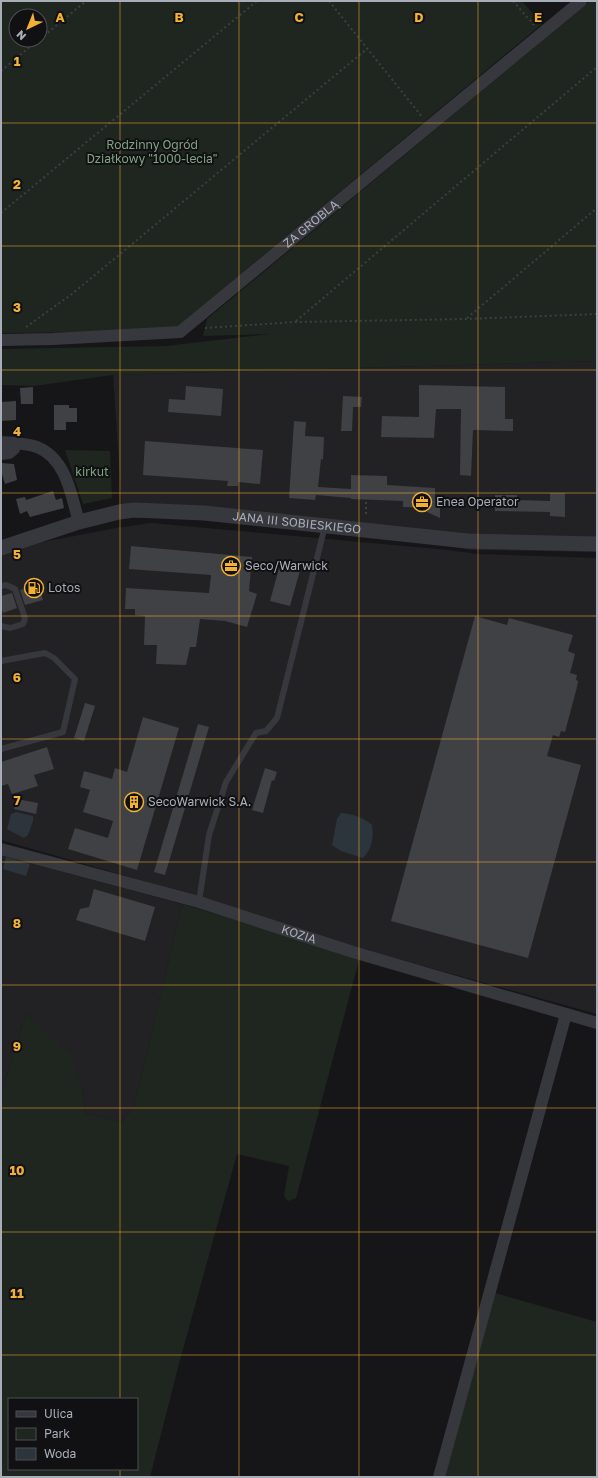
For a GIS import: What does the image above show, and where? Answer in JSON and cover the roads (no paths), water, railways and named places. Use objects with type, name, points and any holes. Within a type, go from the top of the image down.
[{"type":"street","name":"ZA GROBLĄ","points":[[1,340],[53,339],[180,332],[581,1]]},
{"type":"street","points":[[1,442],[36,447],[55,459],[67,481],[80,522]]},
{"type":"street","points":[[1,454],[9,453],[14,450],[15,443]]},
{"type":"street","name":"JANA III SOBIESKIEGO","points":[[1,548],[80,522],[119,512],[134,510],[158,510],[225,515],[467,541],[597,544]]},
{"type":"street","name":"KOZIA","points":[[1,849],[199,902],[353,952],[597,1023]]},
{"type":"street","points":[[439,1477],[566,1014]]},
{"type":"lane","points":[[199,902],[209,835],[226,782],[256,733],[266,731],[277,718],[325,526]]},
{"type":"lane","points":[[1,586],[6,585],[15,589],[26,618],[23,624],[10,628],[1,626]]},
{"type":"lane","points":[[1,661],[45,653],[54,658],[75,679],[63,732],[1,749]]},
{"type":"water","points":[[16,812],[33,816],[33,821],[28,835],[24,838],[7,829],[11,814]]},
{"type":"water","points":[[341,813],[358,816],[372,825],[372,843],[363,858],[341,851],[332,845],[337,819]]},
{"type":"water","points":[[6,857],[30,864],[26,876],[3,869]]},
{"type":"place","name":"Enea Operator","points":[[422,502]]},
{"type":"place","name":"Seco/Warwick","points":[[231,566]]},
{"type":"place","name":"Lotos","points":[[34,588]]},
{"type":"place","name":"SecoWarwick S.A.","points":[[134,802]]},
{"type":"park label","name":"Rodzinny Ogród Działkowy \"1000-lecia\"","points":[[152,152]]},
{"type":"park label","name":"kirkut","points":[[92,472]]}]
